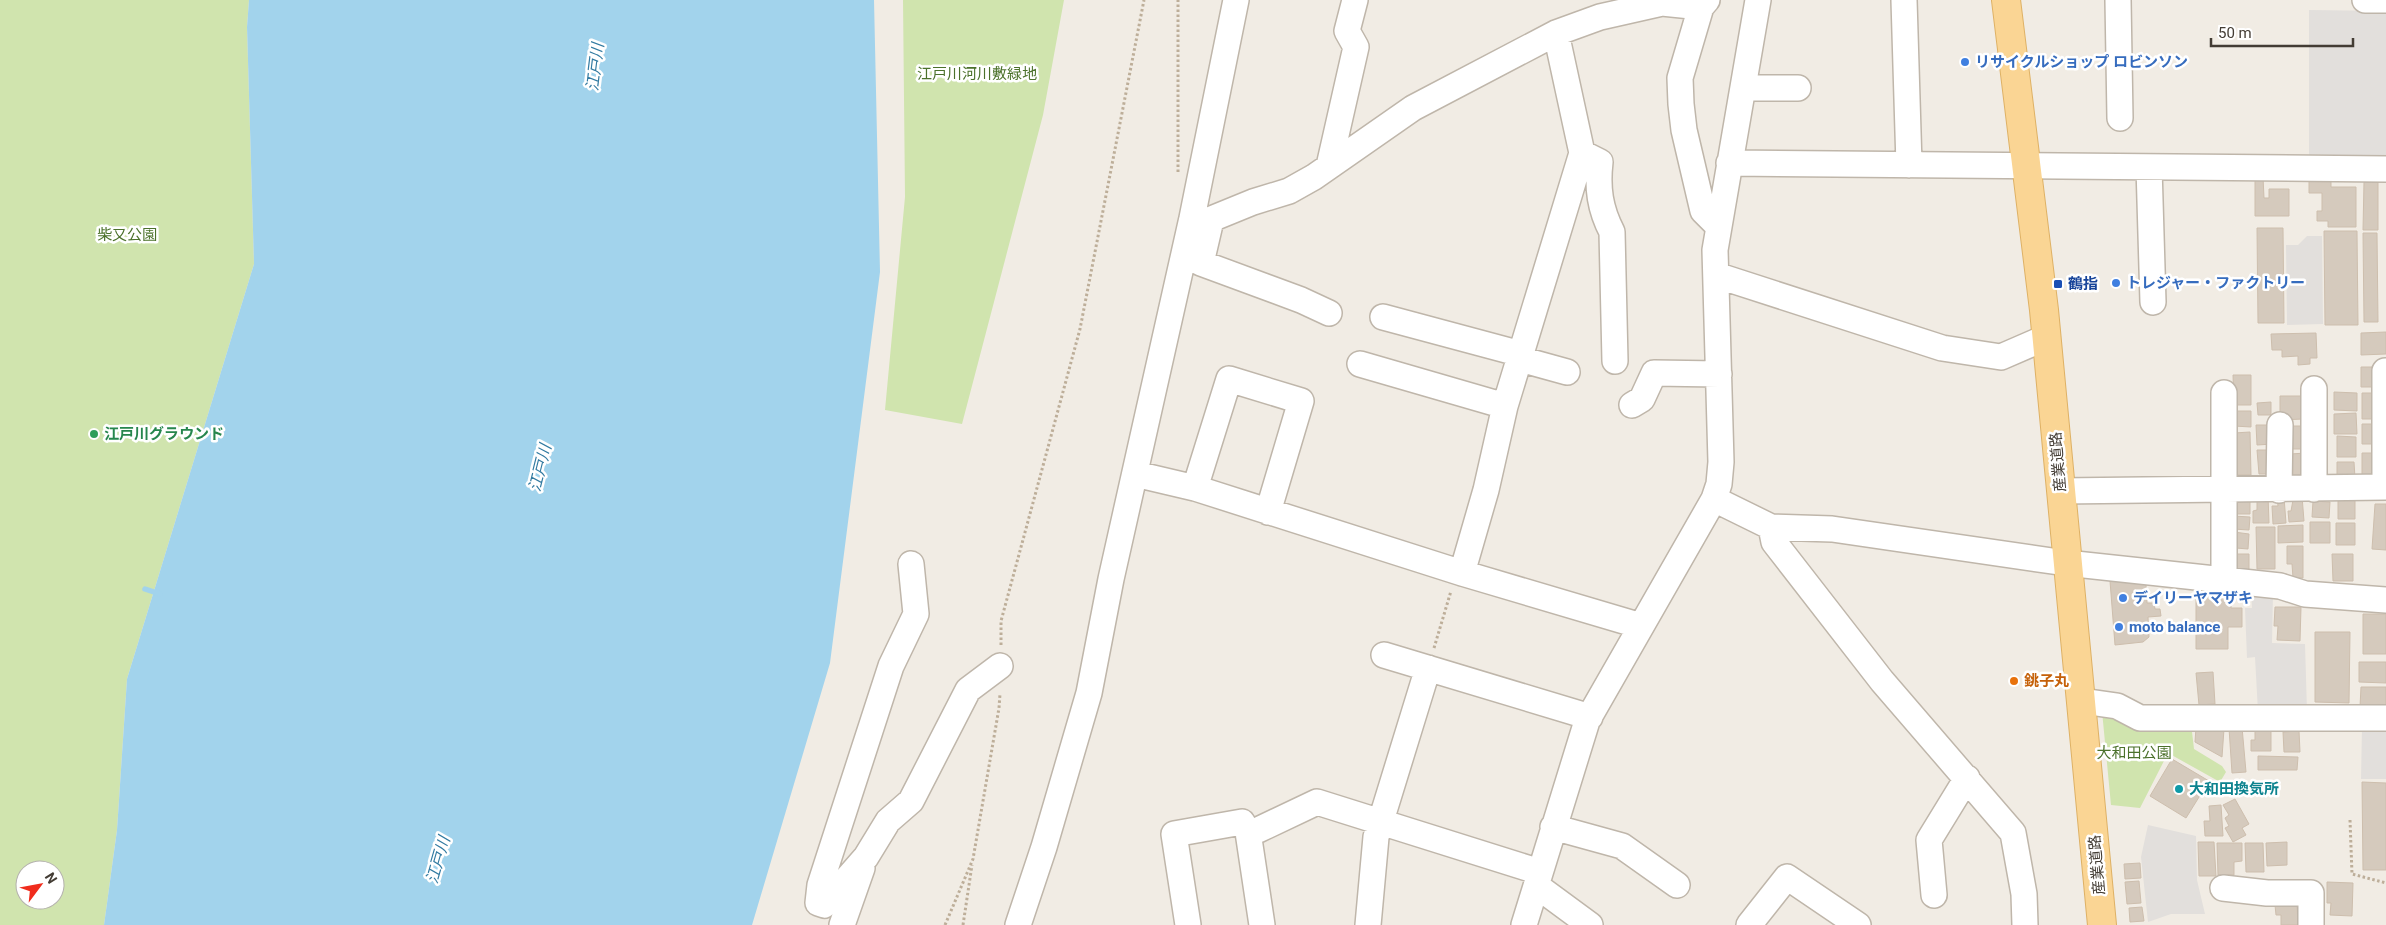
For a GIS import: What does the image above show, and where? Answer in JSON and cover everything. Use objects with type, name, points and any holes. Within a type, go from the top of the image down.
[{"type":"main road","name":"産業道路","points":[[2006,0],[2047,337],[2066,563],[2082,701],[2102,925]]},
{"type":"street","points":[[1018,925],[1044,847],[1089,693],[1111,579],[1201,219],[1236,0]]},
{"type":"street","points":[[1329,166],[1356,47],[1347,31],[1355,0]]},
{"type":"street","points":[[1524,925],[1553,827],[1590,716],[1714,498],[1719,484],[1721,462],[1715,250],[1758,0]]},
{"type":"street","points":[[1904,0],[1909,165]]},
{"type":"street","points":[[2118,0],[2120,118]]},
{"type":"street","points":[[2365,0],[2386,0]]},
{"type":"street","points":[[1201,219],[1289,191],[1413,108],[1556,33],[1600,17],[1662,3],[1704,4],[1680,78],[1681,104],[1684,130],[1702,211],[1718,226]]},
{"type":"street","points":[[1460,573],[1486,490],[1505,406],[1582,153],[1556,33]]},
{"type":"street","points":[[1742,88],[1798,88]]},
{"type":"street","points":[[1582,153],[1600,162],[1597,185],[1604,217],[1612,232],[1615,361]]},
{"type":"street","points":[[1729,163],[2386,169]]},
{"type":"street","points":[[2149,167],[2153,302]]},
{"type":"street","points":[[1201,219],[1201,263],[1301,300],[1329,313]]},
{"type":"street","points":[[1716,275],[1942,348],[2001,357],[2047,337]]},
{"type":"street","points":[[1383,317],[1567,372]]},
{"type":"street","points":[[1360,364],[1505,406]]},
{"type":"street","points":[[2061,491],[2386,488],[2384,371]]},
{"type":"street","points":[[1632,405],[1642,399],[1654,373],[1719,374]]},
{"type":"street","points":[[1195,488],[1229,379],[1301,401],[1268,512]]},
{"type":"street","points":[[2314,389],[2314,489]]},
{"type":"street","points":[[2224,393],[2224,579]]},
{"type":"street","points":[[2279,490],[2280,425]]},
{"type":"street","points":[[1144,476],[1195,488],[1460,573],[1641,626]]},
{"type":"street","points":[[1714,498],[1771,527],[1832,530],[2066,563],[2280,586],[2305,594],[2386,600]]},
{"type":"street","points":[[1771,527],[1774,542],[1882,681],[2013,833],[2024,894],[2025,925]]},
{"type":"street","points":[[912,564],[916,614],[891,666],[820,885],[818,902],[824,905],[866,857],[888,821],[911,800],[968,690],[1000,666]]},
{"type":"street","points":[[1384,655],[1590,716]]},
{"type":"street","points":[[1368,925],[1376,837],[1428,668]]},
{"type":"street","points":[[2082,701],[2117,706],[2140,718],[2386,718]]},
{"type":"street","points":[[1934,895],[1929,840],[1967,778]]},
{"type":"street","points":[[1248,832],[1258,830],[1318,802],[1382,822],[1538,879],[1590,925]]},
{"type":"street","points":[[1188,925],[1174,834],[1242,822],[1248,832],[1262,925]]},
{"type":"street","points":[[1553,827],[1622,846],[1677,885]]},
{"type":"street","points":[[842,925],[866,857]]},
{"type":"street","points":[[1749,925],[1788,877],[1858,925]]},
{"type":"street","points":[[2223,888],[2267,893],[2311,892],[2311,925]]},
{"type":"path","points":[[963,925],[999,708],[1001,621],[1080,329],[1144,0]]},
{"type":"path","points":[[1178,0],[1178,174]]},
{"type":"path","points":[[1428,668],[1460,573]]},
{"type":"path","points":[[2350,820],[2352,874],[2386,883]]},
{"type":"path","points":[[945,925],[973,859]]},
{"type":"green space","name":"柴又公園","points":[[0,0],[249,0],[247,27],[254,264],[127,679],[117,830],[104,925],[0,925]]},
{"type":"green space","name":"江戸川河川敷緑地","points":[[903,0],[1064,0],[1043,115],[962,424],[885,410],[905,197]]},
{"type":"green space","name":"大和田公園","points":[[2102,711],[2191,723],[2194,749],[2222,766],[2226,772],[2220,782],[2168,753],[2140,808],[2111,805]]},
{"type":"shaded area","points":[[2309,10],[2386,11],[2386,162],[2309,161]]},
{"type":"shaded area","points":[[2307,236],[2322,236],[2323,324],[2287,325],[2286,245],[2298,245]]},
{"type":"shaded area","points":[[2251,591],[2273,594],[2272,643],[2305,644],[2307,711],[2258,712],[2255,657],[2247,658],[2245,608],[2252,608]]},
{"type":"shaded area","points":[[2362,727],[2386,728],[2386,779],[2361,779]]},
{"type":"shaded area","points":[[2148,825],[2196,836],[2197,880],[2205,914],[2171,914],[2148,922],[2141,857]]},
{"type":"water","name":"江戸川","points":[[249,0],[874,0],[880,272],[830,663],[752,925],[104,925],[117,830],[127,679],[254,264],[247,27]]},
{"type":"building","points":[[2255,177],[2263,177],[2264,198],[2269,198],[2269,189],[2289,189],[2289,216],[2255,216]]},
{"type":"building","points":[[2309,178],[2331,178],[2331,187],[2356,187],[2356,227],[2328,227],[2328,221],[2317,221],[2317,211],[2322,211],[2322,193],[2309,193]]},
{"type":"building","points":[[2364,182],[2378,182],[2378,230],[2363,230]]},
{"type":"building","points":[[2257,228],[2283,228],[2284,323],[2258,323]]},
{"type":"building","points":[[2324,231],[2357,231],[2358,325],[2325,325]]},
{"type":"building","points":[[2363,233],[2377,233],[2378,322],[2364,322]]},
{"type":"building","points":[[2386,332],[2386,354],[2361,355],[2361,333]]},
{"type":"building","points":[[2316,333],[2317,358],[2310,358],[2310,364],[2298,365],[2298,356],[2282,357],[2282,350],[2272,350],[2271,334]]},
{"type":"building","points":[[2361,367],[2377,367],[2376,387],[2361,387]]},
{"type":"building","points":[[2233,375],[2251,375],[2251,405],[2234,405]]},
{"type":"building","points":[[2334,392],[2357,393],[2357,411],[2334,410]]},
{"type":"building","points":[[2362,393],[2377,393],[2378,419],[2362,419]]},
{"type":"building","points":[[2280,396],[2302,396],[2303,419],[2280,420]]},
{"type":"building","points":[[2271,402],[2271,415],[2258,415],[2257,403]]},
{"type":"building","points":[[2235,411],[2251,411],[2251,427],[2234,426]]},
{"type":"building","points":[[2356,413],[2357,434],[2334,434],[2334,414]]},
{"type":"building","points":[[2362,424],[2377,424],[2377,444],[2362,444]]},
{"type":"building","points":[[2256,425],[2272,425],[2273,444],[2257,445]]},
{"type":"building","points":[[2291,426],[2307,426],[2307,449],[2292,449]]},
{"type":"building","points":[[2250,432],[2251,475],[2235,475],[2234,433]]},
{"type":"building","points":[[2337,436],[2356,437],[2356,457],[2337,457]]},
{"type":"building","points":[[2257,450],[2272,450],[2273,474],[2259,474]]},
{"type":"building","points":[[2306,453],[2307,478],[2291,478],[2290,454]]},
{"type":"building","points":[[2362,453],[2376,453],[2376,476],[2362,475]]},
{"type":"building","points":[[2337,462],[2354,462],[2355,478],[2337,478]]},
{"type":"building","points":[[2257,495],[2268,495],[2269,523],[2253,523],[2253,511],[2257,510]]},
{"type":"building","points":[[2302,496],[2304,521],[2289,522],[2288,511],[2291,511],[2293,500]]},
{"type":"building","points":[[2277,497],[2284,497],[2286,523],[2273,524],[2272,506],[2278,506]]},
{"type":"building","points":[[2338,499],[2355,499],[2355,519],[2338,519]]},
{"type":"building","points":[[2233,500],[2250,500],[2250,514],[2233,514]]},
{"type":"building","points":[[2313,501],[2330,502],[2329,518],[2312,517]]},
{"type":"building","points":[[2375,504],[2386,504],[2386,550],[2372,549]]},
{"type":"building","points":[[2233,516],[2250,517],[2249,530],[2233,529]]},
{"type":"building","points":[[2310,522],[2330,522],[2330,543],[2310,543]]},
{"type":"building","points":[[2336,523],[2355,523],[2355,545],[2336,545]]},
{"type":"building","points":[[2303,525],[2303,542],[2278,543],[2278,526]]},
{"type":"building","points":[[2256,527],[2275,527],[2275,569],[2257,569]]},
{"type":"building","points":[[2234,532],[2249,534],[2248,549],[2236,548],[2237,544],[2233,544]]},
{"type":"building","points":[[2287,546],[2303,546],[2303,578],[2293,578],[2292,564],[2287,564]]},
{"type":"building","points":[[2233,554],[2249,554],[2249,570],[2233,570]]},
{"type":"building","points":[[2332,554],[2353,554],[2353,581],[2333,581]]},
{"type":"building","points":[[2139,579],[2146,585],[2147,603],[2154,603],[2155,609],[2160,609],[2161,616],[2148,617],[2149,637],[2143,642],[2115,645],[2110,581]]},
{"type":"building","points":[[2196,594],[2231,594],[2231,608],[2242,608],[2242,627],[2228,627],[2228,649],[2196,649]]},
{"type":"building","points":[[2275,607],[2301,607],[2300,641],[2277,640],[2278,626],[2274,626]]},
{"type":"building","points":[[2363,614],[2386,614],[2386,654],[2363,654]]},
{"type":"building","points":[[2315,632],[2350,632],[2349,703],[2315,702]]},
{"type":"building","points":[[2359,662],[2386,662],[2386,683],[2359,682]]},
{"type":"building","points":[[2213,672],[2215,704],[2199,705],[2196,673]]},
{"type":"building","points":[[2361,687],[2386,687],[2386,708],[2360,707]]},
{"type":"building","points":[[2196,727],[2224,729],[2222,757],[2195,742]]},
{"type":"building","points":[[2242,727],[2246,772],[2232,773],[2229,728]]},
{"type":"building","points":[[2271,728],[2271,751],[2251,751],[2251,740],[2255,740],[2255,729]]},
{"type":"building","points":[[2299,731],[2300,752],[2284,752],[2283,732]]},
{"type":"building","points":[[2258,756],[2298,757],[2297,770],[2258,770]]},
{"type":"building","name":"大和田換気所","points":[[2172,759],[2209,781],[2186,818],[2150,796]]},
{"type":"building","points":[[2362,782],[2386,783],[2386,870],[2363,870]]},
{"type":"building","points":[[2235,799],[2249,824],[2242,828],[2246,835],[2233,842],[2225,828],[2229,826],[2225,818],[2229,815],[2223,805]]},
{"type":"building","points":[[2221,805],[2223,836],[2205,836],[2204,821],[2210,821],[2209,806]]},
{"type":"building","points":[[2198,842],[2214,842],[2216,876],[2199,876]]},
{"type":"building","points":[[2287,842],[2287,865],[2267,866],[2266,843]]},
{"type":"building","points":[[2217,843],[2242,843],[2242,861],[2234,862],[2234,875],[2218,875]]},
{"type":"building","points":[[2245,843],[2263,843],[2264,872],[2246,872]]},
{"type":"building","points":[[2140,863],[2141,878],[2125,879],[2124,864]]},
{"type":"building","points":[[2139,881],[2141,903],[2127,904],[2125,882]]},
{"type":"building","points":[[2327,882],[2353,883],[2352,916],[2330,915],[2331,903],[2327,903]]},
{"type":"building","points":[[2297,904],[2298,925],[2281,925],[2281,915],[2276,915],[2275,905]]},
{"type":"building","points":[[2142,907],[2144,921],[2130,922],[2129,908]]},
{"type":"waterway","points":[[145,589],[160,594]]},
{"type":"place","name":"リサイクルショップ ロビンソン","points":[[1965,62]]},
{"type":"place","name":"トレジャー・ファクトリー","points":[[2116,283]]},
{"type":"place","name":"鶴指","points":[[2058,284]]},
{"type":"place","name":"江戸川グラウンド","points":[[94,434]]},
{"type":"place","name":"デイリーヤマザキ","points":[[2123,598]]},
{"type":"place","name":"moto balance","points":[[2119,627]]},
{"type":"place","name":"銚子丸","points":[[2014,681]]},
{"type":"place","name":"大和田換気所","points":[[2179,789]]}]
